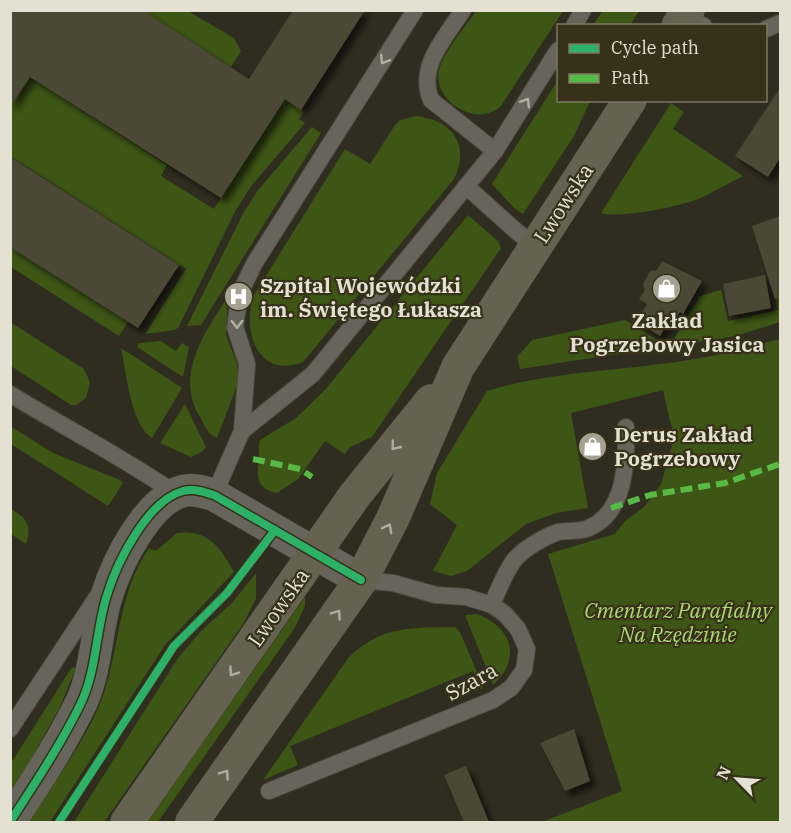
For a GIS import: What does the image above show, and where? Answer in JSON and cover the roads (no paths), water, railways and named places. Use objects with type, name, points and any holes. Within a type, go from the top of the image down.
[{"type":"main road","name":"Lwowska","points":[[127,822],[355,495],[458,367],[629,102]]},
{"type":"main road","name":"Lwowska","points":[[192,822],[361,580],[393,518],[458,367]]},
{"type":"street","points":[[10,822],[83,699],[93,669],[106,596],[118,566],[153,512],[176,494],[198,490],[214,495],[361,580]]},
{"type":"lane","points":[[214,495],[242,431],[247,364],[235,327],[240,293],[254,264],[415,10]]},
{"type":"lane","points":[[463,10],[429,64],[426,88],[431,100],[495,151]]},
{"type":"lane","points":[[575,24],[583,10]]},
{"type":"lane","points":[[242,431],[313,374],[495,151],[557,52]]},
{"type":"lane","points":[[466,186],[536,246]]},
{"type":"lane","points":[[10,394],[68,430],[129,462],[176,494]]},
{"type":"lane","points":[[492,605],[516,559],[532,545],[558,532],[586,529],[599,521],[611,508],[623,484],[627,454],[626,427]]},
{"type":"lane","points":[[10,729],[118,566]]},
{"type":"lane","name":"Szara","points":[[269,791],[493,700],[511,688],[524,670],[527,649],[518,629],[492,605],[466,597],[436,595],[393,583],[361,580]]},
{"type":"place","name":"Zakład Pogrzebowy Jasica","points":[[667,289]]},
{"type":"place","name":"Szpital Wojewódzki im. Świętego Łukasza","points":[[239,297]]},
{"type":"place","name":"Derus Zakład Pogrzebowy","points":[[593,446]]},
{"type":"park label","name":"Cmentarz Parafialny Na Rzędzinie","points":[[678,622]]}]
